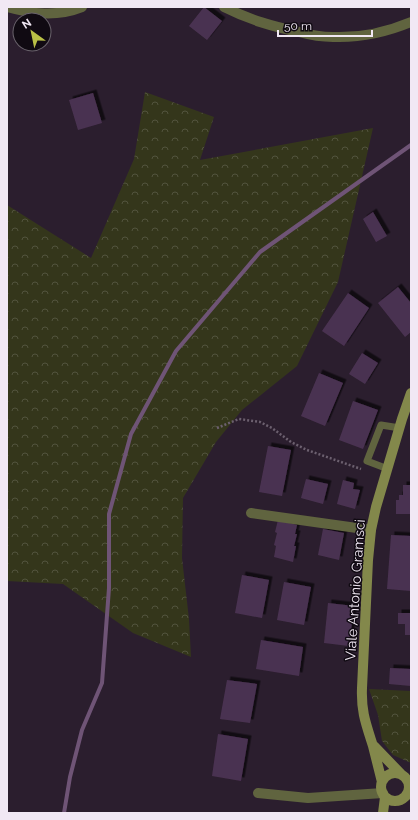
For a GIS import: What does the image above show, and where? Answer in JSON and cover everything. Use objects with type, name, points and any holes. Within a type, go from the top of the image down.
[{"type":"street","points":[[7,7],[28,12],[47,14],[63,13],[82,7]]},
{"type":"street","points":[[224,7],[266,24],[326,37],[359,35],[390,29],[411,22]]},
{"type":"street","name":"Viale Antonio Gramsci","points":[[383,813],[383,790],[365,723],[362,697],[368,560],[371,530],[376,507],[411,393]]},
{"type":"street","points":[[251,513],[371,530]]},
{"type":"street","name":"Viale Antonio Gramsci","points":[[372,745],[401,774]]},
{"type":"street","points":[[390,813],[397,801],[409,795],[410,782],[401,774],[392,773],[384,778],[383,790],[393,801],[397,801]]},
{"type":"street","points":[[258,793],[308,798],[350,796],[383,790]]},
{"type":"lane","points":[[388,469],[367,461],[381,425],[400,428]]},
{"type":"path","points":[[217,428],[239,419],[260,422],[272,428],[291,442],[307,450],[364,470],[367,461]]},
{"type":"green space","points":[[145,92],[214,117],[200,160],[373,128],[338,282],[297,366],[242,410],[216,442],[183,498],[182,558],[189,619],[191,657],[133,633],[63,584],[7,581],[7,205],[91,258],[134,159]]},
{"type":"green space","points":[[369,689],[411,691],[411,763],[393,755],[382,741],[378,715]]},
{"type":"building","points":[[204,7],[222,21],[207,40],[189,26]]},
{"type":"building","points":[[93,93],[102,123],[78,130],[69,100]]},
{"type":"building","points":[[373,212],[387,236],[376,242],[363,219]]},
{"type":"building","points":[[398,287],[411,303],[411,332],[405,337],[378,303]]},
{"type":"building","points":[[348,293],[369,308],[344,346],[322,331]]},
{"type":"building","points":[[362,353],[378,363],[365,384],[349,374]]},
{"type":"building","points":[[319,373],[343,383],[325,426],[301,416]]},
{"type":"building","points":[[353,401],[378,410],[363,449],[339,440]]},
{"type":"building","points":[[268,446],[291,450],[282,496],[259,492]]},
{"type":"building","points":[[306,479],[328,484],[323,504],[301,498]]},
{"type":"building","points":[[343,480],[354,483],[353,489],[360,490],[355,509],[337,504]]},
{"type":"building","points":[[403,485],[411,485],[411,514],[396,514],[396,500],[399,500],[399,495],[403,495]]},
{"type":"building","points":[[278,520],[297,525],[295,534],[297,534],[294,546],[296,546],[293,562],[274,557],[276,546],[274,545],[277,533],[275,532]]},
{"type":"building","points":[[323,529],[344,533],[339,560],[318,555]]},
{"type":"building","points":[[391,535],[411,536],[411,591],[387,589]]},
{"type":"building","points":[[242,575],[269,580],[262,618],[235,613]]},
{"type":"building","points":[[284,582],[311,587],[304,625],[277,620]]},
{"type":"building","points":[[328,603],[354,606],[349,646],[324,643]]},
{"type":"building","points":[[398,613],[411,613],[411,635],[405,635],[405,624],[398,624]]},
{"type":"building","points":[[261,640],[303,647],[299,676],[256,669]]},
{"type":"building","points":[[390,668],[411,669],[411,686],[389,684]]},
{"type":"building","points":[[227,680],[257,684],[250,723],[220,719]]},
{"type":"building","points":[[218,734],[248,739],[241,781],[212,776]]},
{"type":"waterway","points":[[64,813],[70,777],[82,730],[102,683],[109,588],[109,514],[131,434],[176,351],[260,252],[411,145]]}]
